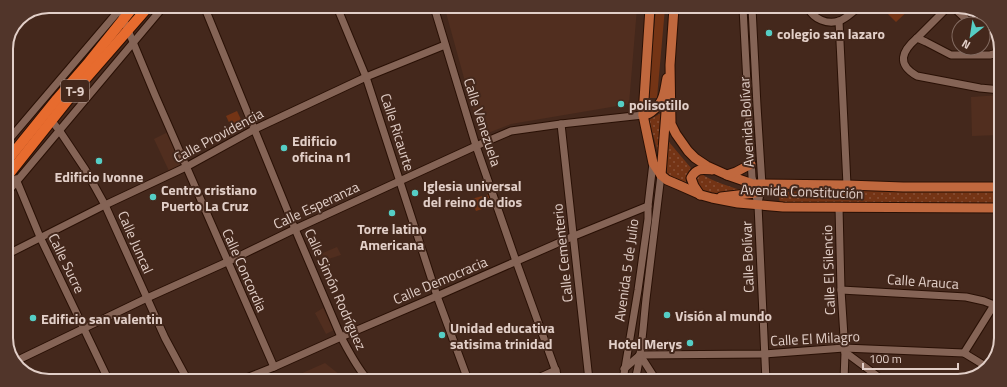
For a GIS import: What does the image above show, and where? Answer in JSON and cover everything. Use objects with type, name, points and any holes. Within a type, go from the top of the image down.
[{"type":"highway","name":"T-9","points":[[13,153],[57,99],[90,62],[128,13]]},
{"type":"highway","name":"T-9","points":[[13,170],[75,91],[143,13]]},
{"type":"main road","name":"Avenida Constitución","points":[[650,13],[643,115],[653,163],[661,175],[667,180],[701,195],[738,203],[758,205],[783,207],[994,208]]},
{"type":"main road","name":"Avenida Constitución","points":[[674,13],[670,65],[671,124],[688,151],[707,166],[757,187],[847,185],[903,187],[994,187]]},
{"type":"main road","points":[[643,115],[650,113],[660,105],[663,98],[670,65]]},
{"type":"main road","points":[[661,175],[670,65]]},
{"type":"main road","points":[[701,195],[691,181],[690,178],[693,172],[702,169],[725,174],[736,172],[751,164]]},
{"type":"main road","points":[[712,198],[757,187]]},
{"type":"street","name":"T-9","points":[[13,135],[115,13]]},
{"type":"street","name":"Calle Concordia","points":[[121,13],[133,44],[186,167],[274,367]]},
{"type":"street","name":"T-9","points":[[13,186],[158,13]]},
{"type":"street","name":"Calle Simón Rodríguez","points":[[207,13],[295,229],[341,336],[362,374]]},
{"type":"street","name":"Calle Ricaurte","points":[[339,13],[366,77],[437,296],[466,374]]},
{"type":"street","name":"Calle Venezuela","points":[[436,13],[476,146],[557,374]]},
{"type":"street","name":"Avenida Bolívar","points":[[743,13],[751,164],[752,177],[757,187],[758,205]]},
{"type":"street","name":"Avenida Bolívar","points":[[752,13],[757,106],[758,205]]},
{"type":"street","points":[[810,13],[819,20],[828,22],[839,21],[851,13]]},
{"type":"street","points":[[942,13],[910,44],[903,56],[906,67],[910,72],[917,76],[994,89]]},
{"type":"street","points":[[839,21],[847,185]]},
{"type":"street","points":[[917,38],[950,55],[994,54]]},
{"type":"street","name":"Calle Providencia","points":[[13,251],[105,205],[186,167],[255,129],[366,77],[445,45]]},
{"type":"street","points":[[31,113],[40,121]]},
{"type":"street","name":"Calle Esperanza","points":[[20,359],[400,180],[511,131],[643,115]]},
{"type":"street","name":"Calle Juncal","points":[[51,120],[85,169],[105,205],[165,338],[184,374]]},
{"type":"street","name":"Calle Cementerio","points":[[561,124],[588,374]]},
{"type":"street","name":"Avenida 5 de Julio","points":[[624,374],[648,219],[653,163]]},
{"type":"street","name":"Avenida 5 de Julio","points":[[637,374],[639,366],[661,175]]},
{"type":"street","name":"Calle Sucre","points":[[13,178],[17,181],[40,237],[106,374]]},
{"type":"street","name":"Calle Bolívar","points":[[758,205],[766,374]]},
{"type":"street","name":"Calle Democracia","points":[[256,374],[574,236],[648,206]]},
{"type":"street","name":"Calle El Silencio","points":[[839,207],[844,374]]},
{"type":"street","name":"Calle Arauca","points":[[841,290],[966,297],[994,305]]},
{"type":"street","points":[[964,353],[994,305]]},
{"type":"street","points":[[844,350],[875,374]]},
{"type":"street","name":"Calle El Milagro","points":[[640,355],[764,354],[844,350],[964,353],[983,364]]},
{"type":"street","points":[[624,369],[640,355],[652,374]]},
{"type":"street","points":[[547,374],[556,370]]},
{"type":"shaded area","points":[[446,13],[637,13],[629,104],[511,124],[480,136]]},
{"type":"shaded area","points":[[656,13],[665,13],[657,98],[648,98]]},
{"type":"shaded area","points":[[887,13],[906,13],[896,22]]},
{"type":"shaded area","points":[[994,95],[994,135],[972,136],[971,97]]},
{"type":"shaded area","points":[[237,111],[245,128],[234,133],[226,116]]},
{"type":"shaded area","points":[[663,112],[658,153],[649,120]]},
{"type":"shaded area","points":[[168,132],[182,164],[169,171],[154,139]]},
{"type":"shaded area","points":[[667,142],[669,142],[691,168],[688,172],[686,186],[667,178]]},
{"type":"shaded area","points":[[700,173],[745,192],[718,194],[705,191],[695,184],[696,175]]},
{"type":"shaded area","points":[[846,190],[994,191],[994,204],[782,205],[779,197],[783,192]]},
{"type":"shaded area","points":[[490,194],[494,205],[476,211],[471,199]]},
{"type":"shaded area","points":[[337,247],[341,255],[322,261],[318,255]]},
{"type":"shaded area","points":[[323,308],[334,330],[326,334],[315,313]]},
{"type":"shaded area","points":[[325,363],[339,374],[300,374]]},
{"type":"place","name":"colegio san lazaro","points":[[769,33]]},
{"type":"place","name":"polisotillo","points":[[621,104]]},
{"type":"place","name":"Edificio oficina n1","points":[[284,148]]},
{"type":"place","name":"Edificio Ivonne","points":[[99,161]]},
{"type":"place","name":"Iglesia universal del reino de dios","points":[[415,193]]},
{"type":"place","name":"Centro cristiano Puerto La Cruz","points":[[153,197]]},
{"type":"place","name":"Torre latino Americana","points":[[392,213]]},
{"type":"place","name":"Visión al mundo","points":[[667,315]]},
{"type":"place","name":"Edificio san valentin","points":[[33,318]]},
{"type":"place","name":"Unidad educativa satisima trinidad","points":[[442,335]]},
{"type":"place","name":"Hotel Merys","points":[[690,343]]}]
